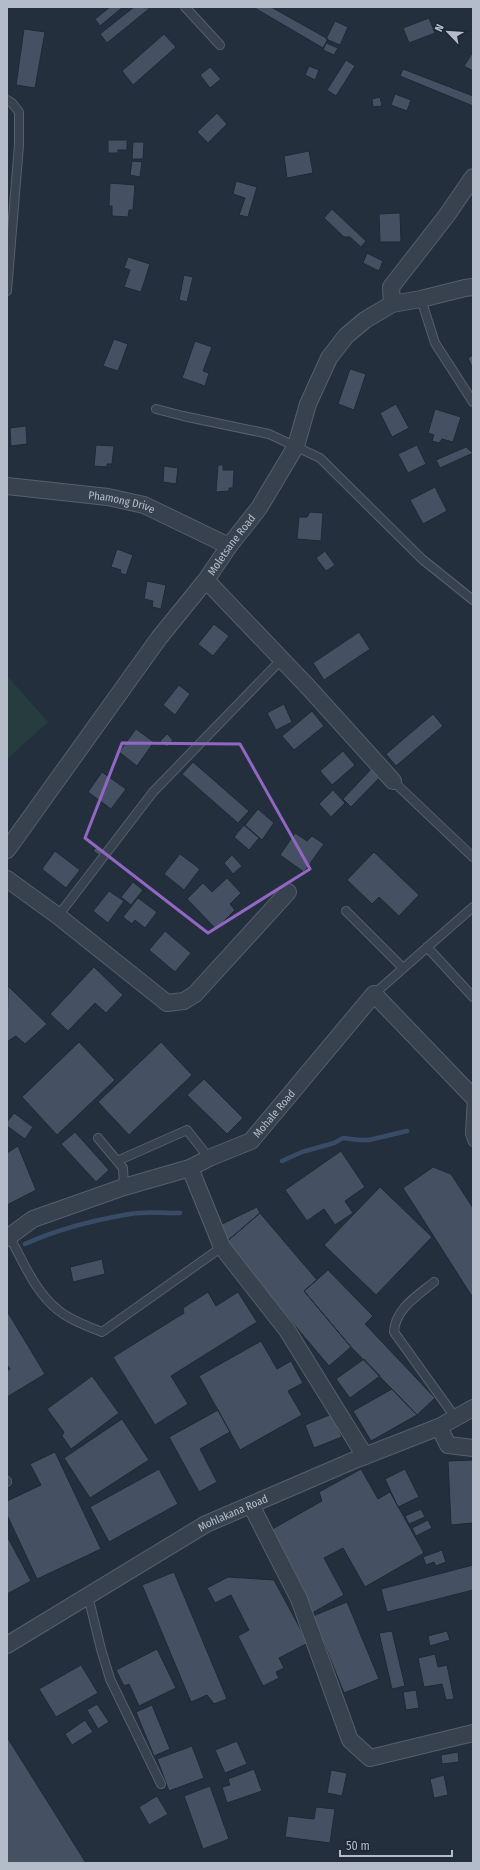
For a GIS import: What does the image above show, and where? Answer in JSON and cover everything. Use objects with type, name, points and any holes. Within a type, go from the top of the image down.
[{"type":"street","points":[[392,304],[391,287],[447,215],[473,177]]},
{"type":"street","name":"Moletsane Road","points":[[7,850],[159,638],[206,580],[228,546],[259,508],[296,446],[308,404],[329,358],[346,336],[365,320],[392,304],[473,287]]},
{"type":"street","name":"Phamong Drive","points":[[7,486],[108,497],[144,505],[228,546]]},
{"type":"street","points":[[206,580],[282,659],[393,781]]},
{"type":"street","points":[[7,879],[58,916],[168,1003],[184,1001],[195,994],[288,892]]},
{"type":"street","points":[[374,994],[472,1096]]},
{"type":"street","name":"Mohale Road","points":[[8,1237],[32,1219],[124,1188],[190,1168],[209,1158],[251,1141],[374,994]]},
{"type":"street","points":[[190,1168],[222,1247],[287,1330],[365,1456]]},
{"type":"street","name":"Mohlakana Road","points":[[7,1645],[206,1524],[365,1456],[439,1427],[473,1408]]},
{"type":"street","points":[[439,1427],[448,1445],[473,1448]]},
{"type":"street","points":[[251,1505],[300,1599],[350,1740],[370,1758],[473,1733]]},
{"type":"lane","points":[[185,7],[220,45]]},
{"type":"lane","points":[[7,100],[12,103],[19,112],[19,138],[7,291]]},
{"type":"lane","points":[[421,299],[435,343],[473,402]]},
{"type":"lane","points":[[156,409],[269,434],[320,458],[422,559],[473,600]]},
{"type":"lane","points":[[58,916],[153,792],[282,659]]},
{"type":"lane","points":[[393,781],[473,857]]},
{"type":"lane","points":[[374,994],[473,906]]},
{"type":"lane","points":[[346,911],[403,968]]},
{"type":"lane","points":[[427,946],[473,997]]},
{"type":"lane","points":[[472,1096],[470,1134],[473,1142]]},
{"type":"lane","points":[[117,1161],[187,1130],[209,1158]]},
{"type":"lane","points":[[98,1138],[123,1168],[124,1188]]},
{"type":"lane","points":[[8,1237],[36,1285],[58,1310],[83,1324],[102,1332],[222,1247]]},
{"type":"lane","points":[[434,1282],[400,1312],[395,1321],[394,1332],[455,1417]]},
{"type":"lane","points":[[88,1596],[110,1680],[161,1784]]},
{"type":"highlighted area","points":[[122,743],[240,744],[310,869],[208,933],[85,838]]},
{"type":"green space","points":[[7,676],[48,722],[7,759]]},
{"type":"building","points":[[110,7],[123,7],[100,26],[95,19]]},
{"type":"building","points":[[134,7],[150,8],[107,43],[100,34]]},
{"type":"building","points":[[253,7],[271,7],[328,39],[323,48]]},
{"type":"building","points":[[429,18],[435,33],[409,43],[403,28]]},
{"type":"building","points":[[335,21],[348,27],[340,45],[326,39]]},
{"type":"building","points":[[24,29],[45,32],[35,88],[16,85]]},
{"type":"building","points":[[164,34],[176,47],[133,85],[122,71]]},
{"type":"building","points":[[326,43],[338,48],[334,55],[323,50]]},
{"type":"building","points":[[473,52],[473,71],[464,66]]},
{"type":"building","points":[[346,60],[355,66],[336,96],[327,90]]},
{"type":"building","points":[[309,66],[319,70],[315,80],[305,75]]},
{"type":"building","points":[[210,67],[221,79],[210,88],[200,75]]},
{"type":"building","points":[[403,69],[473,96],[473,106],[400,76]]},
{"type":"building","points":[[395,94],[411,100],[407,111],[391,105]]},
{"type":"building","points":[[380,97],[382,106],[373,107],[372,99]]},
{"type":"building","points":[[217,113],[227,124],[208,143],[197,132]]},
{"type":"building","points":[[108,140],[127,140],[127,150],[118,150],[118,153],[108,153]]},
{"type":"building","points":[[133,142],[144,142],[143,159],[132,159]]},
{"type":"building","points":[[309,151],[313,173],[287,178],[284,156]]},
{"type":"building","points":[[132,161],[142,162],[140,177],[130,175]]},
{"type":"building","points":[[236,181],[257,187],[248,217],[239,215],[245,198],[233,194]]},
{"type":"building","points":[[110,183],[135,185],[133,210],[129,210],[128,217],[112,216],[112,206],[109,206]]},
{"type":"building","points":[[332,209],[366,241],[361,247],[350,237],[344,237],[324,218]]},
{"type":"building","points":[[400,213],[401,242],[380,242],[379,214]]},
{"type":"building","points":[[367,253],[383,261],[379,271],[363,263]]},
{"type":"building","points":[[128,257],[150,264],[141,292],[124,287],[130,270],[124,268]]},
{"type":"building","points":[[184,275],[193,277],[187,302],[179,300]]},
{"type":"building","points":[[114,339],[128,344],[118,371],[103,366]]},
{"type":"building","points":[[195,341],[212,347],[203,371],[209,373],[205,386],[182,378]]},
{"type":"building","points":[[473,355],[473,369],[468,358]]},
{"type":"building","points":[[350,369],[366,374],[354,410],[338,404]]},
{"type":"building","points":[[396,404],[409,428],[392,437],[380,413]]},
{"type":"building","points":[[435,409],[461,417],[453,442],[442,439],[439,443],[432,441],[434,435],[428,433]]},
{"type":"building","points":[[26,426],[27,444],[11,446],[10,428]]},
{"type":"building","points":[[96,445],[114,446],[112,464],[107,464],[107,467],[94,466]]},
{"type":"building","points":[[417,445],[426,464],[408,473],[398,454]]},
{"type":"building","points":[[466,447],[473,453],[440,468],[436,460]]},
{"type":"building","points":[[218,465],[223,465],[223,470],[234,470],[233,488],[229,488],[229,491],[216,492]]},
{"type":"building","points":[[164,466],[178,468],[176,484],[163,482]]},
{"type":"building","points":[[435,487],[447,511],[423,524],[410,500]]},
{"type":"building","points":[[310,512],[323,513],[321,541],[297,539],[299,517],[307,517]]},
{"type":"building","points":[[117,549],[133,555],[126,575],[120,573],[121,570],[111,567]]},
{"type":"building","points":[[325,551],[335,565],[326,571],[316,558]]},
{"type":"building","points":[[147,581],[166,585],[161,609],[152,607],[153,601],[144,599]]},
{"type":"building","points":[[214,624],[229,636],[213,656],[198,644]]},
{"type":"building","points":[[359,632],[370,649],[324,680],[313,663]]},
{"type":"building","points":[[179,685],[190,694],[175,715],[163,705]]},
{"type":"building","points":[[284,704],[292,722],[276,730],[267,713]]},
{"type":"building","points":[[312,711],[324,726],[294,750],[282,736]]},
{"type":"building","points":[[433,714],[443,726],[396,766],[386,754]]},
{"type":"building","points":[[136,729],[154,742],[137,766],[119,752]]},
{"type":"building","points":[[167,734],[173,740],[167,747],[160,741]]},
{"type":"building","points":[[343,751],[355,765],[332,785],[320,771]]},
{"type":"building","points":[[193,762],[249,811],[238,823],[182,774]]},
{"type":"building","points":[[374,766],[383,774],[351,807],[343,799]]},
{"type":"building","points":[[102,772],[126,789],[111,809],[88,792]]},
{"type":"building","points":[[333,790],[345,803],[331,817],[319,804]]},
{"type":"building","points":[[258,809],[274,823],[262,840],[245,825]]},
{"type":"building","points":[[244,825],[259,838],[249,850],[234,837]]},
{"type":"building","points":[[295,833],[307,841],[312,836],[324,844],[304,872],[280,855]]},
{"type":"building","points":[[97,846],[102,850],[99,855],[93,851]]},
{"type":"building","points":[[55,851],[80,870],[66,888],[42,869]]},
{"type":"building","points":[[374,852],[419,895],[399,916],[379,897],[372,904],[347,880]]},
{"type":"building","points":[[180,854],[200,869],[184,890],[164,874]]},
{"type":"building","points":[[232,855],[242,866],[233,874],[224,863]]},
{"type":"building","points":[[227,878],[241,893],[230,904],[235,910],[216,929],[187,899],[203,883],[212,892]]},
{"type":"building","points":[[133,882],[143,890],[131,905],[121,897]]},
{"type":"building","points":[[109,891],[124,901],[108,923],[93,911]]},
{"type":"building","points":[[138,898],[157,912],[145,928],[135,920],[132,924],[123,917]]},
{"type":"building","points":[[165,931],[191,953],[175,972],[149,950]]},
{"type":"building","points":[[94,967],[123,995],[106,1013],[95,1003],[68,1031],[50,1014]]},
{"type":"building","points":[[8,986],[47,1024],[25,1044],[16,1036],[8,1041],[7,1040]]},
{"type":"building","points":[[79,1042],[115,1080],[57,1135],[22,1097]]},
{"type":"building","points":[[161,1042],[192,1075],[129,1135],[98,1102]]},
{"type":"building","points":[[204,1079],[243,1118],[227,1134],[187,1095]]},
{"type":"building","points":[[14,1113],[33,1127],[25,1139],[7,1126],[7,1122]]},
{"type":"building","points":[[75,1132],[109,1170],[96,1182],[61,1144]]},
{"type":"building","points":[[18,1146],[36,1190],[7,1205],[7,1153]]},
{"type":"building","points":[[341,1151],[365,1187],[345,1201],[353,1213],[335,1225],[324,1209],[307,1221],[285,1190]]},
{"type":"building","points":[[433,1167],[451,1174],[473,1208],[473,1298],[403,1188]]},
{"type":"building","points":[[380,1187],[432,1237],[376,1295],[324,1245]]},
{"type":"building","points":[[257,1207],[260,1213],[225,1243],[218,1226]]},
{"type":"building","points":[[260,1213],[317,1280],[304,1291],[351,1347],[329,1366],[225,1243]]},
{"type":"building","points":[[102,1259],[105,1274],[73,1282],[70,1267]]},
{"type":"building","points":[[328,1270],[373,1316],[365,1324],[435,1398],[417,1415],[351,1347],[304,1291]]},
{"type":"building","points":[[208,1292],[216,1306],[238,1292],[257,1322],[171,1376],[188,1404],[155,1425],[113,1357],[184,1313],[183,1308]]},
{"type":"building","points":[[7,1311],[45,1374],[7,1397],[7,1371],[10,1369],[7,1365]]},
{"type":"building","points":[[261,1341],[277,1369],[291,1361],[303,1383],[288,1391],[302,1415],[240,1450],[199,1376]]},
{"type":"building","points":[[364,1359],[380,1376],[350,1398],[336,1379]]},
{"type":"building","points":[[92,1376],[119,1413],[71,1449],[62,1436],[64,1432],[47,1409]]},
{"type":"building","points":[[392,1389],[417,1415],[371,1441],[353,1411]]},
{"type":"building","points":[[218,1410],[230,1432],[200,1449],[217,1482],[199,1492],[169,1437]]},
{"type":"building","points":[[332,1414],[342,1437],[314,1448],[305,1425]]},
{"type":"building","points":[[122,1419],[149,1460],[90,1498],[64,1458]]},
{"type":"building","points":[[55,1452],[101,1549],[37,1579],[7,1515],[7,1501],[41,1485],[30,1464]]},
{"type":"building","points":[[473,1460],[473,1523],[451,1525],[448,1461]]},
{"type":"building","points":[[159,1469],[178,1504],[109,1542],[90,1507]]},
{"type":"building","points":[[361,1469],[378,1499],[390,1492],[424,1553],[365,1587],[343,1548],[324,1558],[344,1595],[312,1613],[267,1532],[322,1501],[319,1492]]},
{"type":"building","points":[[405,1469],[419,1497],[398,1507],[385,1479]]},
{"type":"building","points":[[421,1509],[425,1517],[409,1524],[405,1516]]},
{"type":"building","points":[[428,1520],[432,1528],[416,1536],[412,1528]]},
{"type":"building","points":[[7,1536],[31,1581],[7,1594]]},
{"type":"building","points":[[442,1550],[446,1562],[436,1566],[434,1562],[426,1565],[423,1557]]},
{"type":"building","points":[[473,1565],[473,1590],[387,1612],[381,1589]]},
{"type":"building","points":[[174,1572],[227,1699],[214,1704],[207,1695],[191,1702],[142,1585]]},
{"type":"building","points":[[228,1577],[274,1580],[308,1643],[279,1658],[284,1668],[276,1672],[279,1678],[263,1686],[238,1636],[249,1630],[231,1595],[215,1603],[207,1588]]},
{"type":"building","points":[[347,1602],[379,1679],[344,1693],[313,1616]]},
{"type":"building","points":[[392,1631],[405,1686],[392,1689],[379,1633]]},
{"type":"building","points":[[447,1631],[450,1640],[430,1646],[428,1636]]},
{"type":"building","points":[[157,1649],[176,1688],[139,1706],[129,1684],[124,1686],[116,1670]]},
{"type":"building","points":[[435,1654],[438,1667],[447,1665],[454,1699],[446,1700],[442,1684],[424,1687],[418,1658]]},
{"type":"building","points":[[81,1665],[98,1693],[56,1717],[39,1689]]},
{"type":"building","points":[[416,1690],[419,1708],[406,1710],[403,1692]]},
{"type":"building","points":[[97,1704],[109,1722],[98,1729],[87,1710]]},
{"type":"building","points":[[152,1705],[170,1749],[154,1756],[136,1712]]},
{"type":"building","points":[[85,1720],[93,1732],[72,1745],[65,1734]]},
{"type":"building","points":[[7,1737],[86,1863],[7,1863]]},
{"type":"building","points":[[237,1741],[247,1764],[225,1773],[215,1750]]},
{"type":"building","points":[[192,1746],[204,1778],[169,1791],[157,1759]]},
{"type":"building","points":[[458,1752],[459,1762],[442,1764],[441,1755]]},
{"type":"building","points":[[254,1769],[262,1791],[227,1803],[222,1787],[230,1785],[228,1779]]},
{"type":"building","points":[[331,1770],[347,1773],[342,1796],[327,1793]]},
{"type":"building","points":[[444,1775],[448,1795],[434,1798],[430,1779]]},
{"type":"building","points":[[210,1786],[229,1839],[203,1849],[184,1796]]},
{"type":"building","points":[[157,1796],[168,1814],[149,1825],[139,1807]]},
{"type":"building","points":[[316,1807],[335,1809],[330,1843],[285,1837],[288,1816],[314,1819]]},
{"type":"waterway","points":[[282,1161],[302,1152],[334,1143],[343,1138],[369,1140],[407,1131]]},
{"type":"waterway","points":[[25,1244],[63,1229],[117,1216],[155,1212],[180,1213]]}]
